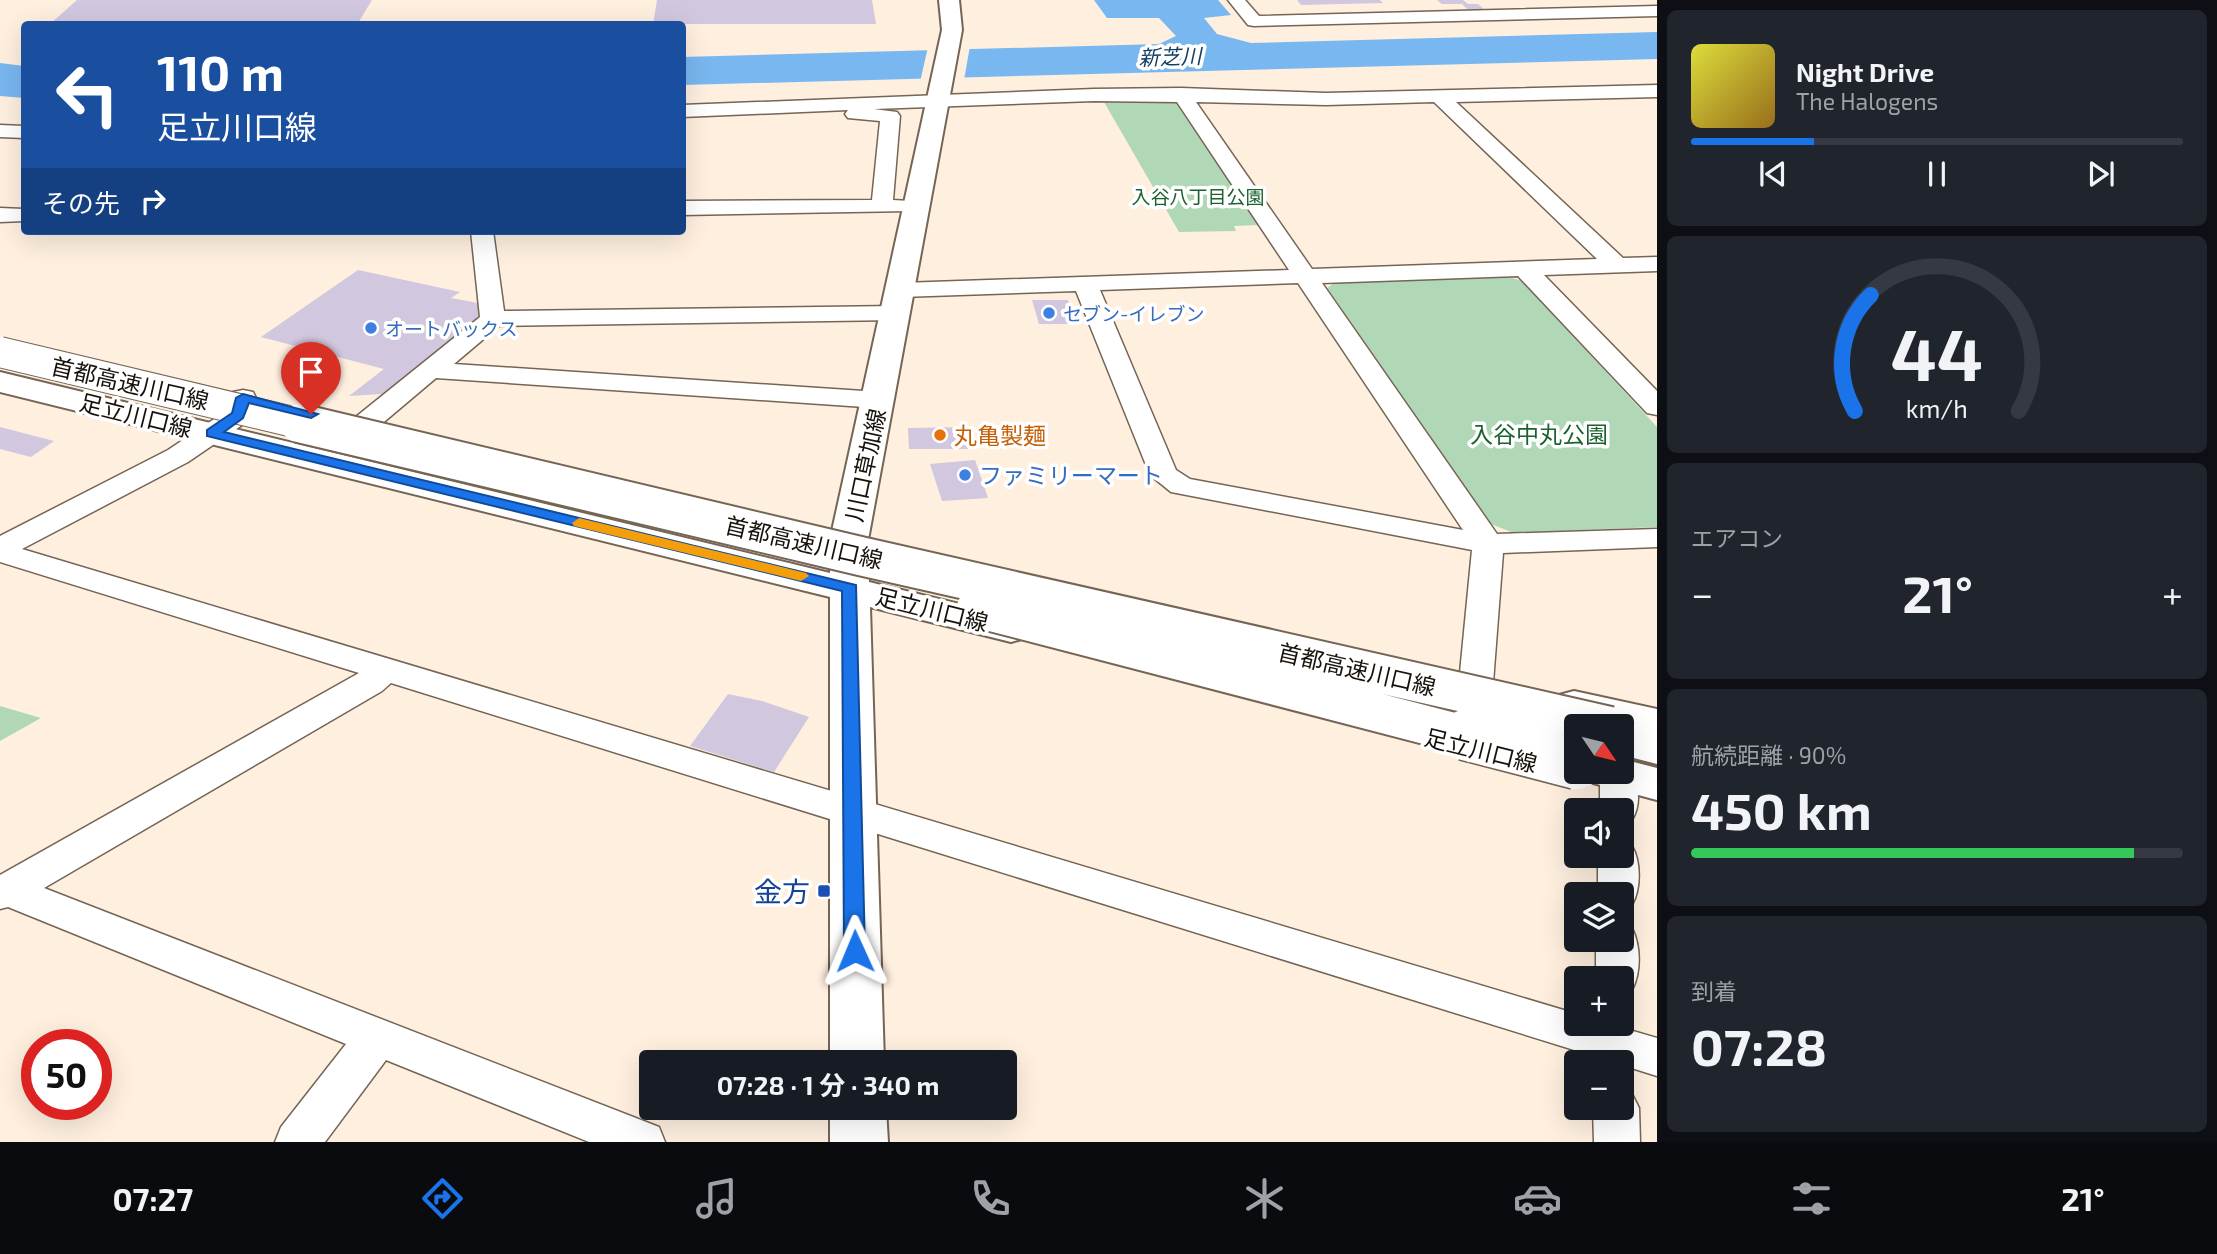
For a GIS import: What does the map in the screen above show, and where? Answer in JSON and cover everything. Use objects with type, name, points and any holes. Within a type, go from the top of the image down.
[{"type":"main road","name":"川口草加線","points":[[857,1050],[849,540],[950,37],[950,0]]},
{"type":"main road","name":"足立川口線","points":[[0,340],[849,540],[1657,724]]},
{"type":"main road","name":"首都高速川口線","points":[[0,352],[860,556],[1564,716]]},
{"type":"main road","name":"首都高速川口線","points":[[0,369],[864,579],[1564,761]]},
{"type":"main road","name":"足立川口線","points":[[0,382],[850,588],[1223,684],[1564,765]]},
{"type":"main road","points":[[1233,628],[1521,726],[1564,744]]},
{"type":"main road","points":[[1223,684],[1521,726],[1564,728]]},
{"type":"main road","points":[[1634,732],[1657,737]]},
{"type":"main road","points":[[1634,743],[1657,749]]},
{"type":"main road","points":[[858,1120],[859,1142]]},
{"type":"street","points":[[1236,0],[1254,21],[1657,11]]},
{"type":"street","points":[[1546,0],[1564,13]]},
{"type":"street","points":[[686,111],[938,96],[1181,94],[1326,99],[1657,91]]},
{"type":"street","points":[[1181,94],[1488,544],[1476,683]]},
{"type":"street","points":[[1439,96],[1618,266]]},
{"type":"street","points":[[686,118],[877,113],[890,116],[882,206]]},
{"type":"street","points":[[0,131],[21,132]]},
{"type":"street","points":[[686,208],[917,206]]},
{"type":"street","points":[[0,215],[21,215]]},
{"type":"street","points":[[483,235],[493,318]]},
{"type":"street","points":[[362,426],[493,318],[898,302],[1084,284],[1657,264]]},
{"type":"street","points":[[1525,269],[1657,407]]},
{"type":"street","points":[[1084,284],[1170,481],[1181,486],[1488,544],[1657,538]]},
{"type":"street","points":[[430,370],[879,400]]},
{"type":"street","points":[[0,527],[152,449],[238,415],[243,398]]},
{"type":"street","points":[[0,550],[178,456],[199,430]]},
{"type":"street","points":[[0,550],[383,671],[1657,1058]]},
{"type":"street","points":[[4,892],[370,683],[383,671]]},
{"type":"street","points":[[4,892],[642,1142]]},
{"type":"street","points":[[298,1142],[377,1037]]},
{"type":"street","points":[[1616,1120],[1616,1142]]},
{"type":"green space","name":"入谷八丁目公園","points":[[1174,100],[1259,225],[1234,226],[1236,231],[1179,232],[1104,102]]},
{"type":"green space","name":"入谷中丸公園","points":[[1506,276],[1522,281],[1657,427],[1657,527],[1514,533],[1491,524],[1327,288],[1336,282]]},
{"type":"green space","points":[[0,706],[41,718],[0,741]]},
{"type":"water","name":"新芝川","points":[[1094,0],[1218,0],[1231,15],[1204,18],[1217,34],[1251,43],[1657,32],[1657,59],[686,85],[686,57],[1159,44],[1176,36],[1159,18],[1107,18]]},
{"type":"water","points":[[0,63],[21,66],[21,98],[0,96]]},
{"type":"pier","points":[[970,46],[964,80],[920,82],[928,47]]},
{"type":"building","points":[[77,0],[372,0],[359,21],[53,21]]},
{"type":"building","points":[[657,0],[872,0],[876,24],[686,24],[686,21],[654,21]]},
{"type":"building","points":[[1297,0],[1380,0],[1383,3],[1301,5]]},
{"type":"building","points":[[1437,0],[1463,0],[1468,4],[1478,4],[1486,11],[1470,12],[1462,4],[1442,4]]},
{"type":"building","name":"オートバックス","points":[[358,270],[460,292],[451,298],[483,304],[479,319],[382,394],[349,396],[384,369],[261,337]]},
{"type":"building","points":[[1032,300],[1068,300],[1076,324],[1039,324]]},
{"type":"building","points":[[0,427],[54,441],[31,457],[0,449]]},
{"type":"building","points":[[972,427],[975,449],[909,449],[908,428]]},
{"type":"building","points":[[975,460],[988,498],[942,501],[930,464]]},
{"type":"building","points":[[728,694],[762,701],[809,717],[774,772],[690,746]]},
{"type":"slow traffic","points":[[579,523],[801,576]]},
{"type":"place","name":"セブン-イレブン","points":[[1049,313]]},
{"type":"place","name":"オートバックス","points":[[371,328]]},
{"type":"place","name":"丸亀製麺","points":[[940,435]]},
{"type":"place","name":"ファミリーマート","points":[[965,475]]},
{"type":"place","name":"金方","points":[[824,891]]},
{"type":"route","points":[[311,414],[243,398],[238,415],[212,433],[850,588],[855,951]]}]
